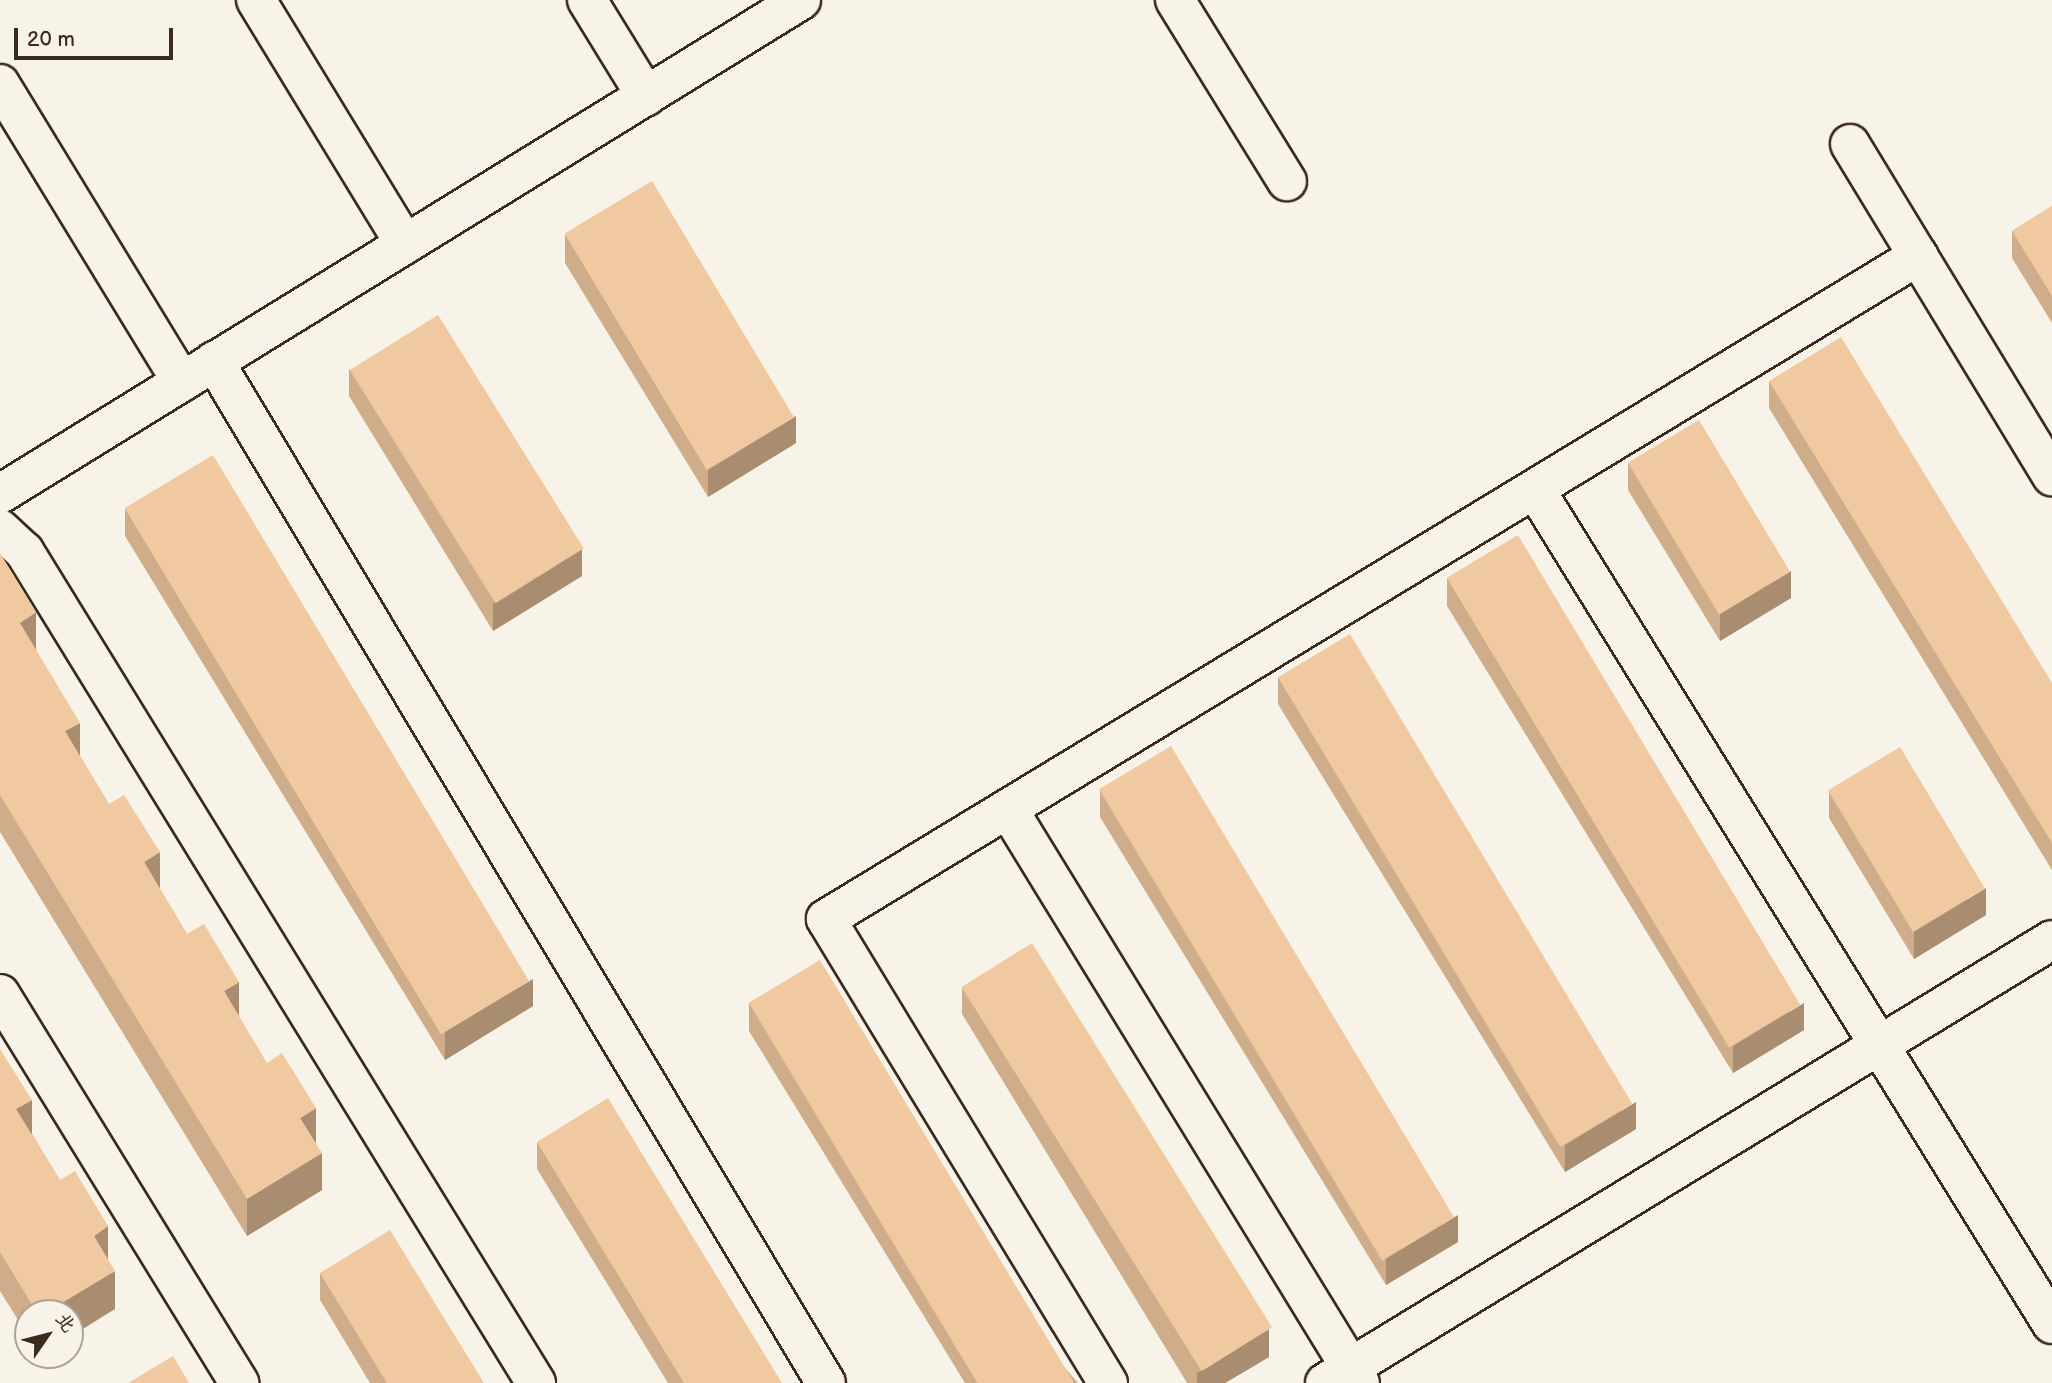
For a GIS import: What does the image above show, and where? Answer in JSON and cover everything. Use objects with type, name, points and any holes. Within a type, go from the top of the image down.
[{"type":"street","points":[[256,0],[405,244]]},
{"type":"street","points":[[587,0],[646,96]]},
{"type":"street","points":[[0,494],[801,0]]},
{"type":"street","points":[[1175,0],[1287,181]]},
{"type":"street","points":[[0,84],[182,382]]},
{"type":"street","points":[[1850,144],[2052,476]]},
{"type":"street","points":[[1108,1383],[826,919],[1918,256]]},
{"type":"street","points":[[214,361],[826,1383]]},
{"type":"street","points":[[1535,489],[2052,1324]]},
{"type":"street","points":[[0,529],[24,551],[536,1383]]},
{"type":"street","points":[[1008,809],[1345,1378],[2052,940]]},
{"type":"street","points":[[0,994],[239,1383]]},
{"type":"building","points":[[652,181],[794,418],[707,470],[565,234]]},
{"type":"building","points":[[2052,206],[2052,296],[2012,231]]},
{"type":"building","points":[[438,315],[584,548],[496,603],[350,370]]},
{"type":"building","points":[[1841,337],[2052,683],[2052,843],[1769,381]]},
{"type":"building","points":[[1699,420],[1790,572],[1719,614],[1628,463]]},
{"type":"building","points":[[213,455],[529,981],[441,1034],[125,508]]},
{"type":"building","points":[[1518,535],[1800,1005],[1729,1047],[1447,578]]},
{"type":"building","points":[[0,553],[36,612],[20,623],[80,723],[65,731],[109,804],[124,795],[160,852],[144,862],[187,934],[204,924],[239,982],[224,991],[267,1063],[282,1053],[316,1108],[300,1118],[322,1153],[247,1199],[0,795]]},
{"type":"building","points":[[1350,634],[1632,1104],[1560,1147],[1278,677]]},
{"type":"building","points":[[1171,746],[1454,1217],[1382,1261],[1099,789]]},
{"type":"building","points":[[1900,747],[1985,888],[1913,932],[1828,790]]},
{"type":"building","points":[[1032,943],[1272,1327],[1202,1371],[962,987]]},
{"type":"building","points":[[820,960],[1074,1383],[977,1383],[749,1003]]},
{"type":"building","points":[[0,1049],[32,1100],[16,1109],[60,1180],[75,1171],[108,1226],[94,1236],[115,1271],[68,1299],[29,1299],[0,1252]]},
{"type":"building","points":[[608,1098],[782,1383],[684,1383],[537,1142]]},
{"type":"building","points":[[390,1230],[484,1383],[387,1383],[320,1273]]},
{"type":"building","points":[[173,1356],[189,1383],[128,1383]]}]
